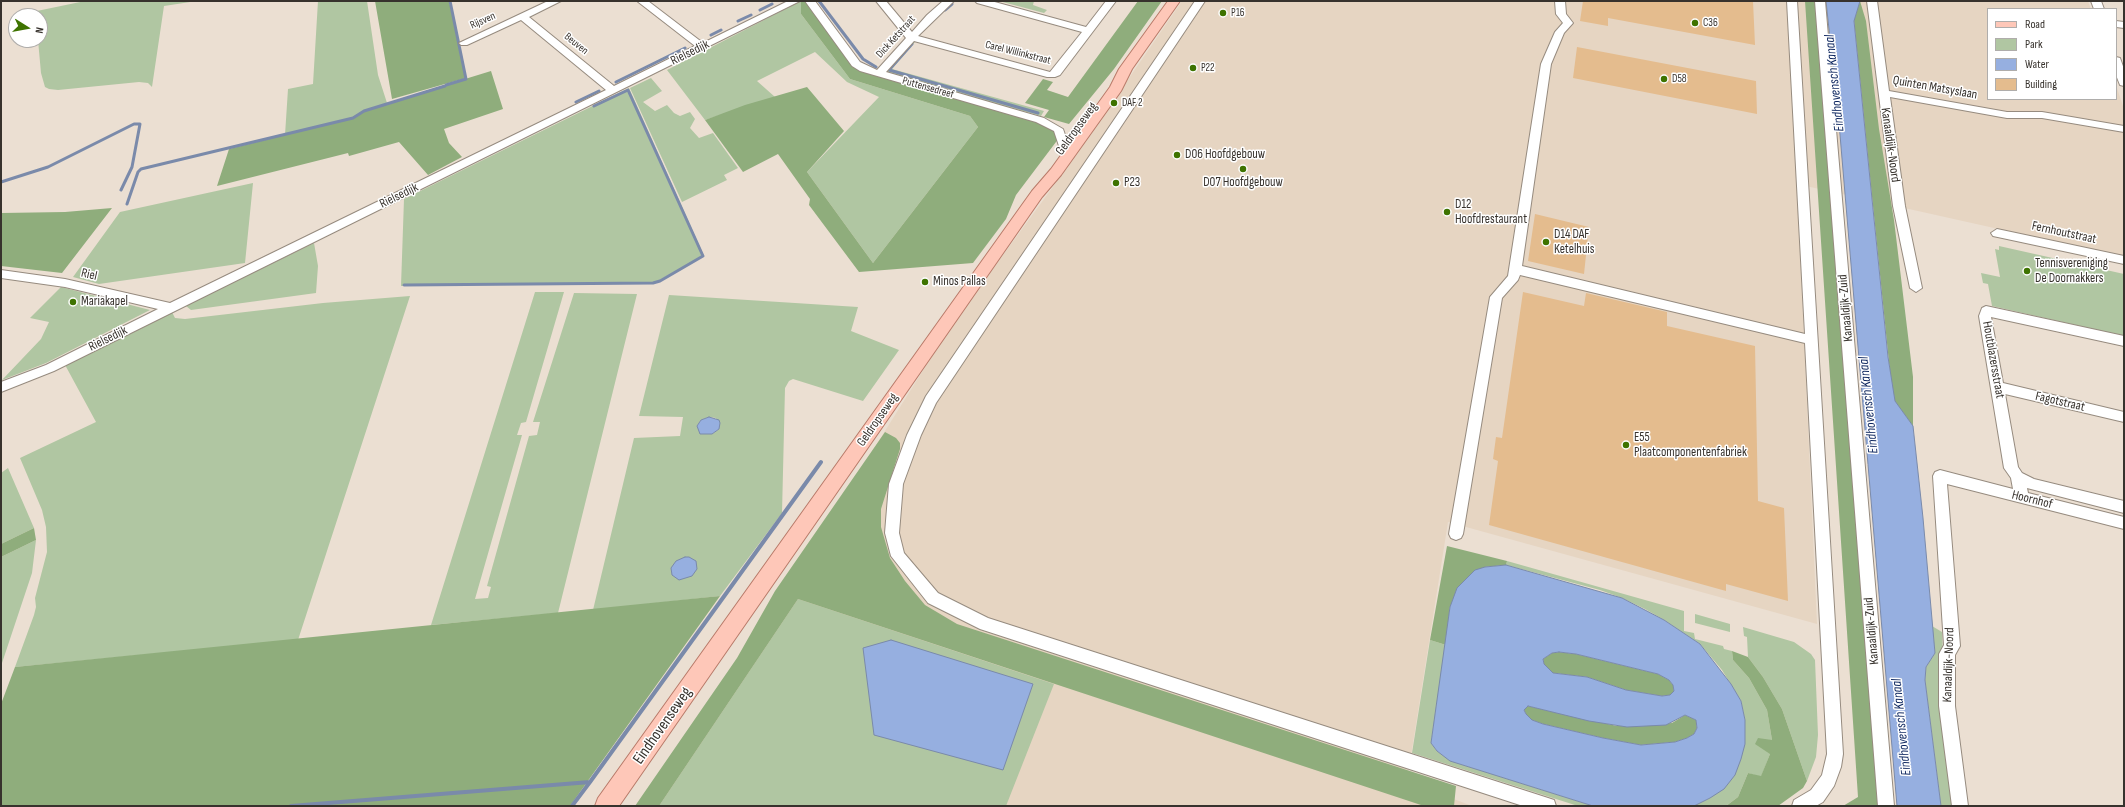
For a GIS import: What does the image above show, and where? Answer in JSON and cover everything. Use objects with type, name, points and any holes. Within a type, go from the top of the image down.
[{"type":"main road","name":"Geldropseweg","points":[[720,645],[951,308],[1037,194],[1056,172],[1116,88],[1126,69],[1174,1]]},
{"type":"main road","name":"Geldropseweg","points":[[1037,194],[1049,169],[1064,146],[1110,86],[1126,69]]},
{"type":"main road","name":"Eindhovenseweg","points":[[606,806],[720,645]]},
{"type":"street","name":"Rijsven","points":[[464,42],[556,1]]},
{"type":"street","name":"Rielsedijk","points":[[1,387],[50,368],[795,1]]},
{"type":"street","name":"Puttensedreef","points":[[810,1],[856,64],[864,69],[1040,120],[1058,130],[1062,137],[1064,146]]},
{"type":"street","points":[[881,1],[911,37]]},
{"type":"street","name":"Dick Ketstraat","points":[[879,74],[930,17],[949,1]]},
{"type":"street","points":[[980,1],[1088,31]]},
{"type":"street","name":"Carel Willinkstraat","points":[[911,37],[1051,75],[1056,73],[1111,1]]},
{"type":"street","points":[[1200,1],[931,400],[914,435],[896,484],[892,533],[898,556],[933,598],[985,624],[1548,806]]},
{"type":"street","points":[[1456,534],[1496,297],[1514,277],[1546,64],[1560,32],[1568,23],[1561,14],[1560,1]]},
{"type":"street","points":[[1792,1],[1835,754],[1834,766],[1828,780],[1817,796],[1800,806]]},
{"type":"street","name":"Kanaaldijk-Zuid","points":[[1820,1],[1886,806]]},
{"type":"street","name":"Kanaaldijk-Noord","points":[[1872,1],[1899,206],[1916,288]]},
{"type":"street","points":[[646,2],[702,47]]},
{"type":"street","name":"Beuven","points":[[522,16],[613,91]]},
{"type":"street","points":[[2117,62],[2123,77]]},
{"type":"street","name":"Quinten Matsyslaan","points":[[1883,93],[2007,115],[2042,115],[2124,129]]},
{"type":"street","name":"Fernhoutstraat","points":[[1997,233],[2124,260]]},
{"type":"street","points":[[1515,269],[1812,340]]},
{"type":"street","name":"Riel","points":[[1,274],[65,283],[171,308]]},
{"type":"street","name":"Houtblazersstraat","points":[[2022,498],[2017,477],[2011,468],[1985,316],[1986,311],[2124,341]]},
{"type":"street","name":"Fagotstraat","points":[[1997,386],[2124,417]]},
{"type":"street","name":"Kanaaldijk-Noord","points":[[1940,476],[1952,646],[1947,654],[1947,706],[1960,806]]},
{"type":"street","name":"Hoornhof","points":[[1940,476],[2124,523]]},
{"type":"street","points":[[2017,477],[2031,484],[2124,507]]},
{"type":"shaded area","points":[[1182,1],[2088,1],[2091,8],[1987,8],[1987,100],[2117,100],[2117,88],[2124,109],[2124,257],[1797,184],[1817,624],[1448,522],[1407,781],[1472,806],[641,806],[767,619],[949,329],[1074,158]]},
{"type":"green space","points":[[85,1],[197,1],[164,6],[152,87],[148,83],[139,82],[58,90],[45,87],[41,73],[39,48],[48,48],[48,9]]},
{"type":"green space","points":[[318,1],[367,1],[378,75],[387,103],[363,111],[350,119],[285,135],[288,89],[313,84]]},
{"type":"green space","points":[[375,1],[449,1],[466,78],[392,99]]},
{"type":"green space","points":[[801,1],[801,14],[850,79],[970,116],[978,127],[873,263],[807,172],[879,97],[847,82],[815,52],[757,81],[775,97],[705,120],[667,70]]},
{"type":"green space","points":[[801,1],[807,2],[853,66],[862,72],[1045,124],[1056,133],[1059,138],[1016,195],[1006,219],[973,263],[859,272],[809,205],[810,199],[778,154],[743,172],[705,120],[745,105],[807,87],[844,131],[807,172],[873,263],[978,127],[970,116],[850,79],[801,14]]},
{"type":"green space","points":[[999,1],[1034,1],[1033,5],[1047,10],[1044,13]]},
{"type":"green space","points":[[1138,1],[1162,1],[1114,69],[1069,124],[1044,117],[1049,110],[1025,103],[1043,79],[1053,82],[1047,90],[1068,97]]},
{"type":"green space","points":[[1805,1],[1817,1],[1881,806],[1843,806],[1858,797]]},
{"type":"green space","points":[[1860,1],[1866,21],[1879,129],[1894,220],[1913,377],[1913,426],[1895,402],[1892,392],[1854,20]]},
{"type":"green space","points":[[910,42],[915,42],[892,69],[1044,111],[1041,116],[888,74],[886,72],[887,68]]},
{"type":"green space","points":[[491,71],[503,109],[444,129],[449,143],[462,157],[428,175],[399,142],[349,156],[348,153],[217,186],[229,149],[349,119],[363,111]]},
{"type":"green space","points":[[651,78],[662,91],[643,102],[655,111],[667,105],[674,113],[680,116],[690,112],[695,119],[690,128],[699,138],[713,133],[738,168],[724,175],[727,180],[682,202],[630,88]]},
{"type":"green space","points":[[629,88],[704,256],[652,284],[503,283],[401,286],[404,199]]},
{"type":"green space","points":[[253,183],[245,263],[99,284],[73,277],[120,212]]},
{"type":"green space","points":[[112,208],[62,273],[1,266],[1,213],[65,212]]},
{"type":"green space","points":[[314,243],[318,266],[316,293],[191,310],[186,306],[188,304]]},
{"type":"green space","points":[[1999,246],[2124,274],[2124,336],[1992,306],[1988,284],[1983,283],[1981,273],[2000,277],[1995,249],[1999,250]]},
{"type":"green space","points":[[61,287],[150,310],[46,363],[2,380],[41,339],[49,322],[30,318]]},
{"type":"green space","points":[[535,292],[564,292],[526,422],[521,423],[517,435],[522,435],[475,599],[488,598],[491,587],[487,586],[529,436],[537,435],[540,422],[533,422],[574,293],[637,294],[558,613],[431,625]]},
{"type":"green space","points":[[669,295],[858,307],[851,331],[899,350],[863,401],[793,379],[789,381],[785,388],[782,513],[720,596],[593,610],[634,438],[680,436],[683,417],[639,416]],"holes":[[[709,417],[716,418],[719,429],[712,434],[697,426],[701,420]]]},
{"type":"green space","points":[[410,296],[298,640],[15,667],[34,615],[36,607],[35,598],[47,552],[46,527],[42,510],[20,458],[96,422],[64,363],[172,312],[175,318],[185,319],[323,303]]},
{"type":"green space","points":[[885,432],[896,438],[900,443],[900,449],[881,509],[881,527],[890,558],[905,581],[925,605],[957,624],[1456,786],[1454,806],[1424,806],[798,599],[659,806],[635,806],[737,658],[775,591]]},
{"type":"green space","points":[[8,468],[34,528],[1,544],[1,473]]},
{"type":"green space","points":[[34,528],[36,540],[1,557],[1,544]]},
{"type":"green space","points":[[36,540],[32,573],[1,666],[1,557]]},
{"type":"green space","points":[[1447,546],[1507,561],[1506,565],[1485,567],[1450,607],[1446,645],[1430,640]]},
{"type":"green space","points":[[1507,561],[1684,611],[1684,631],[1694,633],[1695,639],[1723,646],[1724,649],[1732,651],[1733,660],[1749,678],[1767,710],[1772,740],[1770,754],[1761,777],[1748,773],[1738,797],[1726,806],[1694,806],[1710,798],[1745,744],[1745,720],[1741,701],[1722,670],[1700,644],[1645,609],[1600,590],[1506,565]]},
{"type":"green space","points":[[720,596],[570,806],[1,806],[1,704],[15,667]]},
{"type":"green space","points":[[798,599],[1054,684],[1006,806],[659,806]]},
{"type":"green space","points":[[1695,614],[1730,624],[1730,632],[1695,623]]},
{"type":"green space","points":[[1932,626],[1942,632],[1943,652],[1940,704],[1952,806],[1941,806],[1925,680],[1926,667],[1935,653]]},
{"type":"green space","points":[[1743,627],[1794,642],[1811,654],[1815,660],[1818,735],[1816,757],[1807,781],[1782,709],[1763,677],[1748,657],[1747,637],[1744,636]]},
{"type":"green space","points":[[1430,640],[1446,645],[1431,743],[1437,751],[1451,761],[1593,806],[1578,806],[1412,753]]},
{"type":"green space","points":[[1732,651],[1748,657],[1763,677],[1782,709],[1807,781],[1803,788],[1778,806],[1726,806],[1738,797],[1748,773],[1761,776],[1770,754],[1755,744],[1758,738],[1772,740],[1767,710],[1749,678],[1733,660]]},
{"type":"green space","points":[[1559,652],[1576,654],[1658,674],[1669,680],[1673,685],[1674,691],[1670,695],[1662,696],[1626,690],[1587,677],[1553,673],[1544,664],[1543,659],[1552,653]]},
{"type":"green space","points":[[1528,706],[1617,726],[1672,723],[1685,715],[1696,720],[1697,728],[1694,734],[1675,742],[1641,745],[1543,724],[1532,720],[1526,714],[1524,710]]},
{"type":"water","name":"Eindhovensch Kanaal","points":[[1826,1],[1860,1],[1854,21],[1888,357],[1895,401],[1913,426],[1923,518],[1935,653],[1926,667],[1925,680],[1941,806],[1897,806],[1839,123]]},
{"type":"water","points":[[709,417],[719,420],[719,429],[712,434],[700,434],[697,426],[701,420]]},
{"type":"water","points":[[689,557],[696,561],[697,569],[692,576],[679,580],[672,575],[671,568],[676,561]]},
{"type":"water","points":[[1506,565],[1622,598],[1664,620],[1700,644],[1731,684],[1741,701],[1745,720],[1745,744],[1741,759],[1735,775],[1724,789],[1694,806],[1593,806],[1450,761],[1437,751],[1431,743],[1450,607],[1457,588],[1475,570],[1485,567]],"holes":[[[1559,652],[1576,654],[1658,674],[1669,680],[1673,685],[1674,691],[1670,695],[1662,696],[1626,690],[1587,677],[1553,673],[1544,664],[1543,659],[1552,653]],[[1528,706],[1589,721],[1627,727],[1666,725],[1685,715],[1696,720],[1697,728],[1694,734],[1675,742],[1641,745],[1543,724],[1532,720],[1526,714],[1524,710]]]},
{"type":"water","points":[[891,640],[1033,684],[1003,770],[874,735],[863,648]]},
{"type":"building","name":"C36","points":[[1583,1],[1753,1],[1755,45],[1608,18],[1608,26],[1580,21]]},
{"type":"building","name":"D58","points":[[1577,47],[1756,81],[1757,114],[1573,78]]},
{"type":"building","name":"D14 DAF Ketelhuis","points":[[1535,214],[1589,227],[1584,274],[1528,261]]},
{"type":"building","name":"E55 Plaatcomponentenfabriek","points":[[1523,292],[1584,306],[1586,293],[1667,312],[1667,326],[1755,346],[1758,501],[1784,508],[1788,601],[1726,584],[1726,591],[1489,525],[1498,461],[1493,459],[1496,437],[1502,438]]},
{"type":"waterway","points":[[446,85],[466,79],[450,1]]},
{"type":"waterway","points":[[819,1],[863,59],[876,67]]},
{"type":"waterway","points":[[760,10],[772,4]]},
{"type":"waterway","points":[[945,10],[952,4]]},
{"type":"waterway","points":[[738,21],[751,15]]},
{"type":"waterway","points":[[711,35],[721,30]]},
{"type":"waterway","points":[[912,44],[889,70],[1038,113]]},
{"type":"waterway","points":[[616,82],[685,48]]},
{"type":"waterway","points":[[127,204],[138,172],[141,169],[353,118],[364,111],[445,86]]},
{"type":"waterway","points":[[404,285],[653,283],[660,281],[703,256],[628,90],[594,106]]},
{"type":"waterway","points":[[576,102],[599,91]]},
{"type":"waterway","points":[[1,182],[48,167],[134,124],[140,124],[132,167],[121,190]]},
{"type":"waterway","points":[[590,782],[821,462]]},
{"type":"waterway","points":[[291,806],[590,782]]},
{"type":"waterway","points":[[572,806],[590,782]]},
{"type":"place","name":"P16","points":[[1223,13]]},
{"type":"place","name":"C36","points":[[1695,23]]},
{"type":"place","name":"P22","points":[[1193,68]]},
{"type":"place","name":"D58","points":[[1664,79]]},
{"type":"place","name":"DAF 2","points":[[1114,103]]},
{"type":"place","name":"D06 Hoofdgebouw","points":[[1177,155]]},
{"type":"place","name":"D07 Hoofdgebouw","points":[[1243,169]]},
{"type":"place","name":"P23","points":[[1116,183]]},
{"type":"place","name":"D12 Hoofdrestaurant","points":[[1447,212]]},
{"type":"place","name":"D14 DAF Ketelhuis","points":[[1546,242]]},
{"type":"place","name":"Tennisvereniging De Doornakkers","points":[[2027,271]]},
{"type":"place","name":"Minos Pallas","points":[[925,282]]},
{"type":"place","name":"Mariakapel","points":[[73,302]]},
{"type":"place","name":"E55 Plaatcomponentenfabriek","points":[[1626,445]]}]
